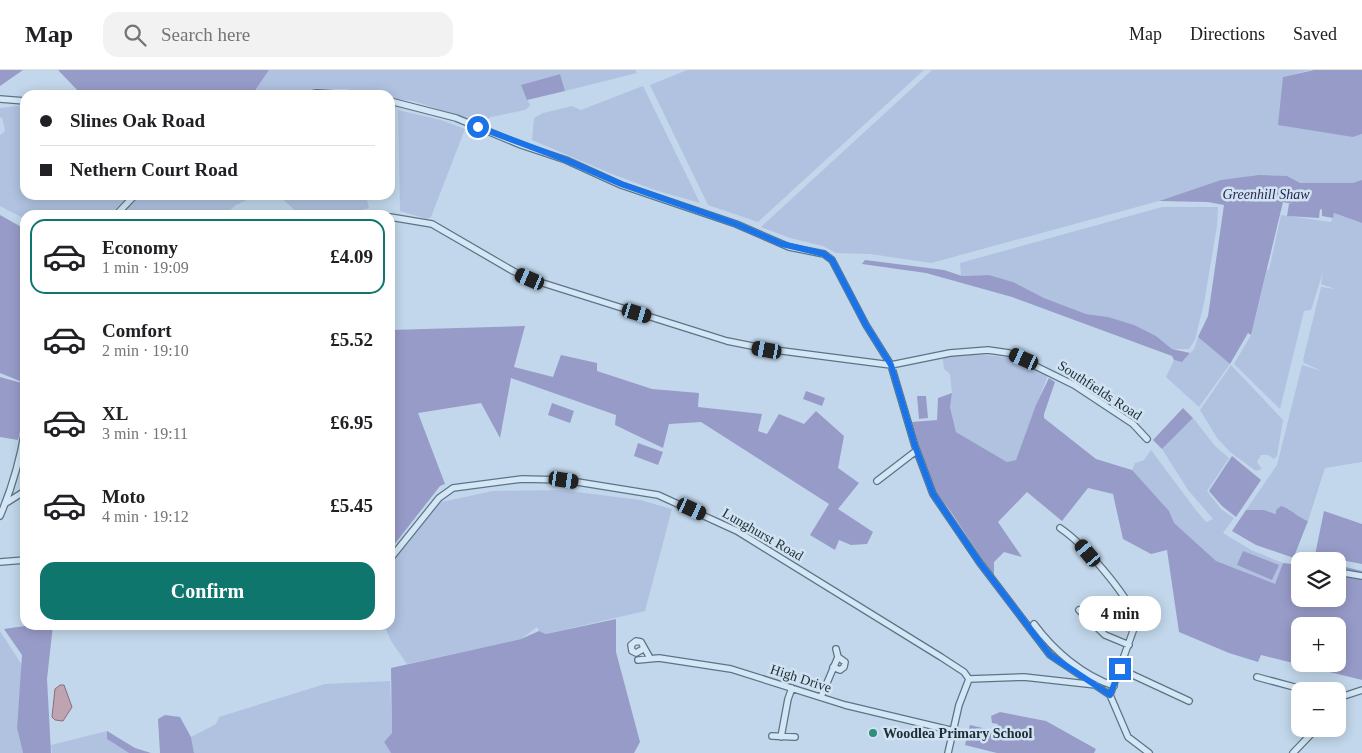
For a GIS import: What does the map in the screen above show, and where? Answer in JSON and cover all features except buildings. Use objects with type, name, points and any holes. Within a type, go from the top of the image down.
[{"type":"street","points":[[0,99],[20,101]]},
{"type":"street","points":[[395,102],[456,118],[521,145],[566,160],[621,184],[736,224],[782,244],[824,254],[834,264],[866,325],[891,365],[916,451],[933,494],[1050,655],[1098,685],[1110,695],[1128,736],[1149,753]]},
{"type":"street","points":[[121,210],[130,200]]},
{"type":"street","name":"Southfields Road","points":[[395,218],[432,224],[530,279],[727,341],[767,350],[891,365],[950,353],[988,350],[1009,353],[1074,385],[1133,424],[1147,439]]},
{"type":"street","points":[[877,481],[916,451]]},
{"type":"street","points":[[0,516],[20,459]]},
{"type":"street","name":"Lunghurst Road","points":[[395,552],[439,498],[453,488],[522,479],[555,480],[658,495],[737,531],[941,657],[964,672],[968,679]]},
{"type":"street","points":[[6,503],[20,494]]},
{"type":"street","points":[[1060,528],[1076,539],[1101,568],[1137,620],[1110,695]]},
{"type":"street","points":[[0,562],[20,560]]},
{"type":"street","points":[[1346,573],[1362,576]]},
{"type":"street","points":[[1079,610],[1105,635],[1129,645]]},
{"type":"street","points":[[1034,624],[1056,651],[1101,680],[1114,686]]},
{"type":"street","points":[[821,697],[838,657],[836,648]]},
{"type":"street","points":[[643,649],[648,651],[650,658]]},
{"type":"street","points":[[833,667],[840,670],[844,667],[845,662],[838,657]]},
{"type":"street","name":"High Drive","points":[[638,660],[650,658],[730,669],[821,697],[954,731]]},
{"type":"street","points":[[1120,669],[1189,701]]},
{"type":"street","points":[[948,753],[959,705],[968,679],[1024,677],[1098,685]]},
{"type":"street","points":[[1257,677],[1291,686]]},
{"type":"street","points":[[782,737],[788,698],[792,688]]},
{"type":"street","points":[[1346,695],[1362,690]]},
{"type":"street","points":[[772,736],[795,737]]},
{"type":"street","points":[[1293,753],[1308,737]]},
{"type":"shaded area","points":[[269,70],[635,70],[637,73],[565,91],[559,74],[522,85],[530,106],[525,110],[491,117],[476,125],[435,108],[413,101],[395,99],[395,90],[255,90]]},
{"type":"shaded area","points":[[687,70],[924,70],[758,222],[708,205],[650,85]]},
{"type":"shaded area","points":[[932,70],[1310,70],[1283,77],[1353,137],[1362,134],[1362,180],[1352,183],[1299,183],[1287,176],[1221,180],[1159,201],[931,263],[870,254],[836,253],[823,246],[790,238],[761,227]]},
{"type":"shaded area","points":[[643,86],[700,203],[655,190],[612,174],[532,140],[534,118],[543,113],[572,106],[581,110]]},
{"type":"shaded area","points":[[20,106],[20,200],[125,200],[114,210],[20,210],[20,216],[0,206],[0,135],[5,131],[2,117],[0,118],[0,108]]},
{"type":"shaded area","points":[[398,110],[441,120],[465,129],[431,217],[427,219],[400,211]]},
{"type":"shaded area","points":[[134,200],[246,200],[230,210],[126,210]]},
{"type":"shaded area","points":[[284,200],[367,200],[369,208],[362,210],[294,210]]},
{"type":"shaded area","points":[[1162,207],[1218,207],[1217,226],[1204,303],[1195,340],[1189,349],[1172,349],[1156,336],[1108,317],[1086,314],[1044,298],[1013,282],[989,275],[961,276],[960,263]]},
{"type":"shaded area","points":[[1334,213],[1362,223],[1362,462],[1325,468],[1308,521],[1298,518],[1289,509],[1277,514],[1264,510],[1246,510],[1277,465],[1302,365],[1322,371],[1304,363],[1303,360],[1321,287],[1335,289],[1321,284],[1323,272],[1311,310],[1304,311],[1280,409],[1234,364],[1251,335],[1267,270],[1269,270],[1281,215],[1331,222]]},
{"type":"shaded area","points":[[1198,337],[1230,364],[1199,407],[1166,377],[1174,360],[1182,362],[1194,349]]},
{"type":"shaded area","points":[[974,354],[1014,358],[1048,375],[1016,460],[1007,462],[956,432],[950,407],[952,393],[950,374],[944,369],[943,359],[944,357]]},
{"type":"shaded area","points":[[1231,365],[1283,420],[1277,456],[1274,459],[1268,455],[1261,455],[1257,462],[1262,469],[1256,471],[1230,452],[1217,438],[1200,410]]},
{"type":"shaded area","points":[[1193,418],[1215,446],[1229,458],[1207,491],[1221,509],[1234,518],[1223,533],[1251,550],[1283,563],[1275,585],[1232,567],[1205,564],[1131,473],[1135,463],[1144,460],[1151,450],[1206,522],[1213,519],[1188,490],[1162,449]]},
{"type":"shaded area","points":[[561,490],[640,500],[672,509],[645,611],[546,634],[539,631],[537,627],[521,639],[407,664],[391,641],[386,630],[395,630],[395,559],[441,502],[493,491]]},
{"type":"shaded area","points":[[0,631],[22,665],[17,728],[23,753],[0,753]]},
{"type":"shaded area","points":[[390,681],[392,733],[384,742],[391,753],[194,753],[191,737],[216,724],[219,717],[325,684]]},
{"type":"shaded area","points":[[60,685],[64,685],[72,707],[63,721],[55,720],[52,717],[55,689]]},
{"type":"shaded area","points":[[107,731],[107,739],[129,753],[52,753],[51,745]]},
{"type":"green space","points":[[0,70],[23,70],[0,86]]},
{"type":"green space","points":[[58,70],[269,70],[255,90],[77,90]]},
{"type":"green space","points":[[1314,70],[1362,70],[1362,134],[1353,137],[1278,125],[1283,77]]},
{"type":"green space","points":[[560,74],[565,91],[527,100],[521,85]]},
{"type":"green space","name":"Greenhill Shaw","points":[[1259,175],[1287,176],[1300,183],[1352,183],[1362,180],[1362,223],[1334,213],[1333,218],[1322,216],[1322,210],[1320,209],[1319,218],[1287,216],[1289,204],[1292,204],[1283,202],[1251,335],[1248,333],[1230,364],[1198,337],[1208,316],[1224,205],[1208,202],[1159,201],[1221,180]]},
{"type":"green space","points":[[0,215],[20,226],[20,381],[0,373]]},
{"type":"green space","points":[[865,260],[944,270],[962,276],[989,275],[1013,282],[1044,298],[1086,314],[1108,317],[1134,325],[1156,336],[1172,349],[1190,353],[1182,362],[1174,360],[1172,356],[1012,297],[926,273],[862,264]]},
{"type":"green space","points":[[525,326],[514,367],[553,377],[561,355],[597,363],[597,371],[652,389],[699,393],[698,407],[762,414],[758,431],[767,434],[779,414],[804,424],[816,411],[844,436],[838,468],[859,483],[838,509],[873,532],[867,544],[851,545],[839,540],[835,550],[810,535],[829,504],[701,422],[669,424],[663,448],[615,425],[616,415],[511,378],[500,438],[481,403],[418,413],[445,484],[440,486],[395,544],[395,330]]},
{"type":"green space","points":[[0,377],[20,383],[20,432],[18,440],[0,437]]},
{"type":"green space","points":[[1049,378],[1055,382],[1044,418],[1096,459],[1132,470],[1169,511],[1174,523],[1216,561],[1275,584],[1283,563],[1291,564],[1291,607],[1346,607],[1346,567],[1362,571],[1362,680],[1330,672],[1346,672],[1346,617],[1291,617],[1291,662],[1261,655],[1258,662],[1229,653],[1179,632],[1167,550],[1151,554],[1123,539],[1113,494],[1088,488],[1062,521],[1027,492],[998,522],[1022,557],[1004,552],[994,562],[994,577],[951,512],[931,486],[912,422],[937,420],[938,398],[952,393],[950,407],[956,432],[1007,462],[1016,460],[1036,405]]},
{"type":"green space","points":[[806,391],[825,398],[822,406],[803,399]]},
{"type":"green space","points":[[917,396],[926,396],[928,418],[919,419]]},
{"type":"green space","points":[[552,403],[574,411],[570,423],[548,415]]},
{"type":"green space","points":[[1183,408],[1193,418],[1162,449],[1153,440]]},
{"type":"green space","points":[[638,443],[663,452],[658,465],[634,456]]},
{"type":"green space","points":[[1232,456],[1261,480],[1236,517],[1222,506],[1209,491]]},
{"type":"green space","points":[[1281,506],[1308,521],[1296,552],[1291,552],[1291,557],[1256,545],[1232,531],[1246,510],[1264,510],[1276,514],[1276,510]]},
{"type":"green space","points":[[1324,511],[1362,524],[1362,564],[1346,561],[1346,552],[1316,552]]},
{"type":"green space","points":[[1243,551],[1279,565],[1272,580],[1237,565]]},
{"type":"green space","points":[[616,619],[616,652],[640,742],[634,753],[391,753],[384,742],[392,733],[391,668],[521,639],[539,631],[546,634]]},
{"type":"green space","points":[[20,627],[20,630],[52,630],[47,679],[51,753],[23,753],[17,728],[22,655],[4,629]]},
{"type":"green space","points":[[1000,712],[1046,721],[1096,749],[1094,753],[997,753],[965,745],[970,725],[995,731],[998,724],[992,723],[991,716]]},
{"type":"green space","points":[[165,715],[180,717],[191,737],[194,753],[160,753],[158,719]]},
{"type":"green space","points":[[107,731],[135,748],[151,753],[129,753],[107,739]]},
{"type":"place","name":"Woodlea Primary School","points":[[873,733]]},
{"type":"route","points":[[478,127],[521,145],[566,160],[610,180],[736,224],[782,244],[824,254],[832,260],[866,325],[891,365],[927,483],[980,563],[1006,594],[1050,655],[1098,685],[1110,695],[1120,669]]}]
